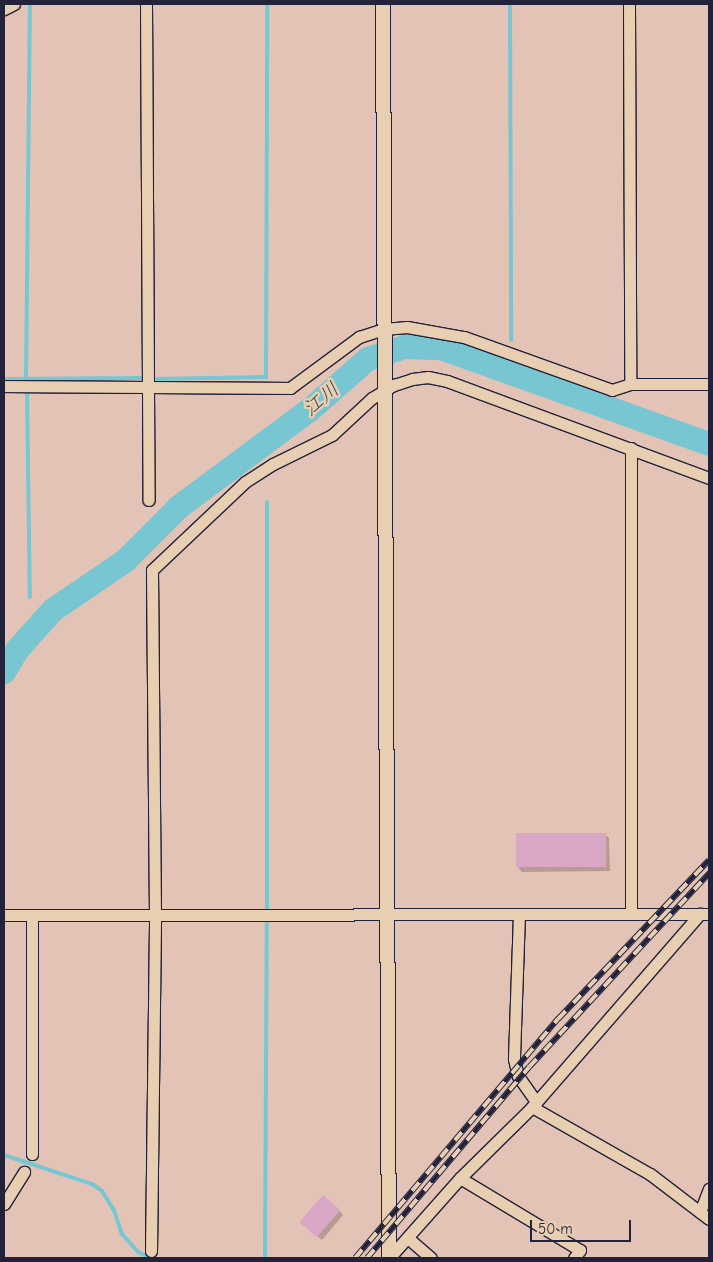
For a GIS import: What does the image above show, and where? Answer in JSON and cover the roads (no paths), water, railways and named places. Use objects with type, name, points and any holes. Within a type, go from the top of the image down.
[{"type":"street","points":[[4,9],[14,4]]},
{"type":"street","points":[[146,4],[146,386],[149,500]]},
{"type":"street","points":[[383,4],[389,915],[389,1258]]},
{"type":"street","points":[[629,4],[630,384]]},
{"type":"street","points":[[4,386],[290,388],[359,338],[408,326],[464,336],[612,390],[630,384],[709,384]]},
{"type":"street","points":[[151,1251],[154,915],[152,570],[245,482],[272,464],[332,435],[385,386],[412,379],[428,377],[447,381],[709,478]]},
{"type":"street","points":[[631,448],[631,914]]},
{"type":"street","points":[[519,914],[514,1059],[518,1076],[534,1104],[650,1174],[705,1216],[709,1189]]},
{"type":"street","points":[[389,1258],[408,1239],[460,1178],[534,1104],[705,914]]},
{"type":"street","points":[[4,915],[705,914]]},
{"type":"street","points":[[32,915],[32,1154]]},
{"type":"street","points":[[4,1204],[24,1172]]},
{"type":"street","points":[[460,1178],[580,1250],[574,1258]]},
{"type":"street","points":[[408,1239],[431,1258]]},
{"type":"waterway","points":[[26,379],[30,4]]},
{"type":"waterway","points":[[152,379],[266,377],[267,4]]},
{"type":"waterway","points":[[510,4],[511,340]]},
{"type":"waterway","name":"江川","points":[[4,672],[18,649],[53,610],[125,561],[179,507],[311,409],[368,359],[405,347],[441,348],[709,444]]},
{"type":"waterway","points":[[4,379],[142,378]]},
{"type":"waterway","points":[[27,392],[30,597]]},
{"type":"waterway","points":[[267,502],[267,910]]},
{"type":"waterway","points":[[265,1258],[267,923]]},
{"type":"waterway","points":[[4,1155],[92,1184],[102,1191],[114,1210],[122,1234],[138,1252],[151,1258]]},
{"type":"railway","points":[[355,1258],[558,1019],[709,860]]},
{"type":"railway","points":[[367,1258],[529,1067],[709,873]]}]
